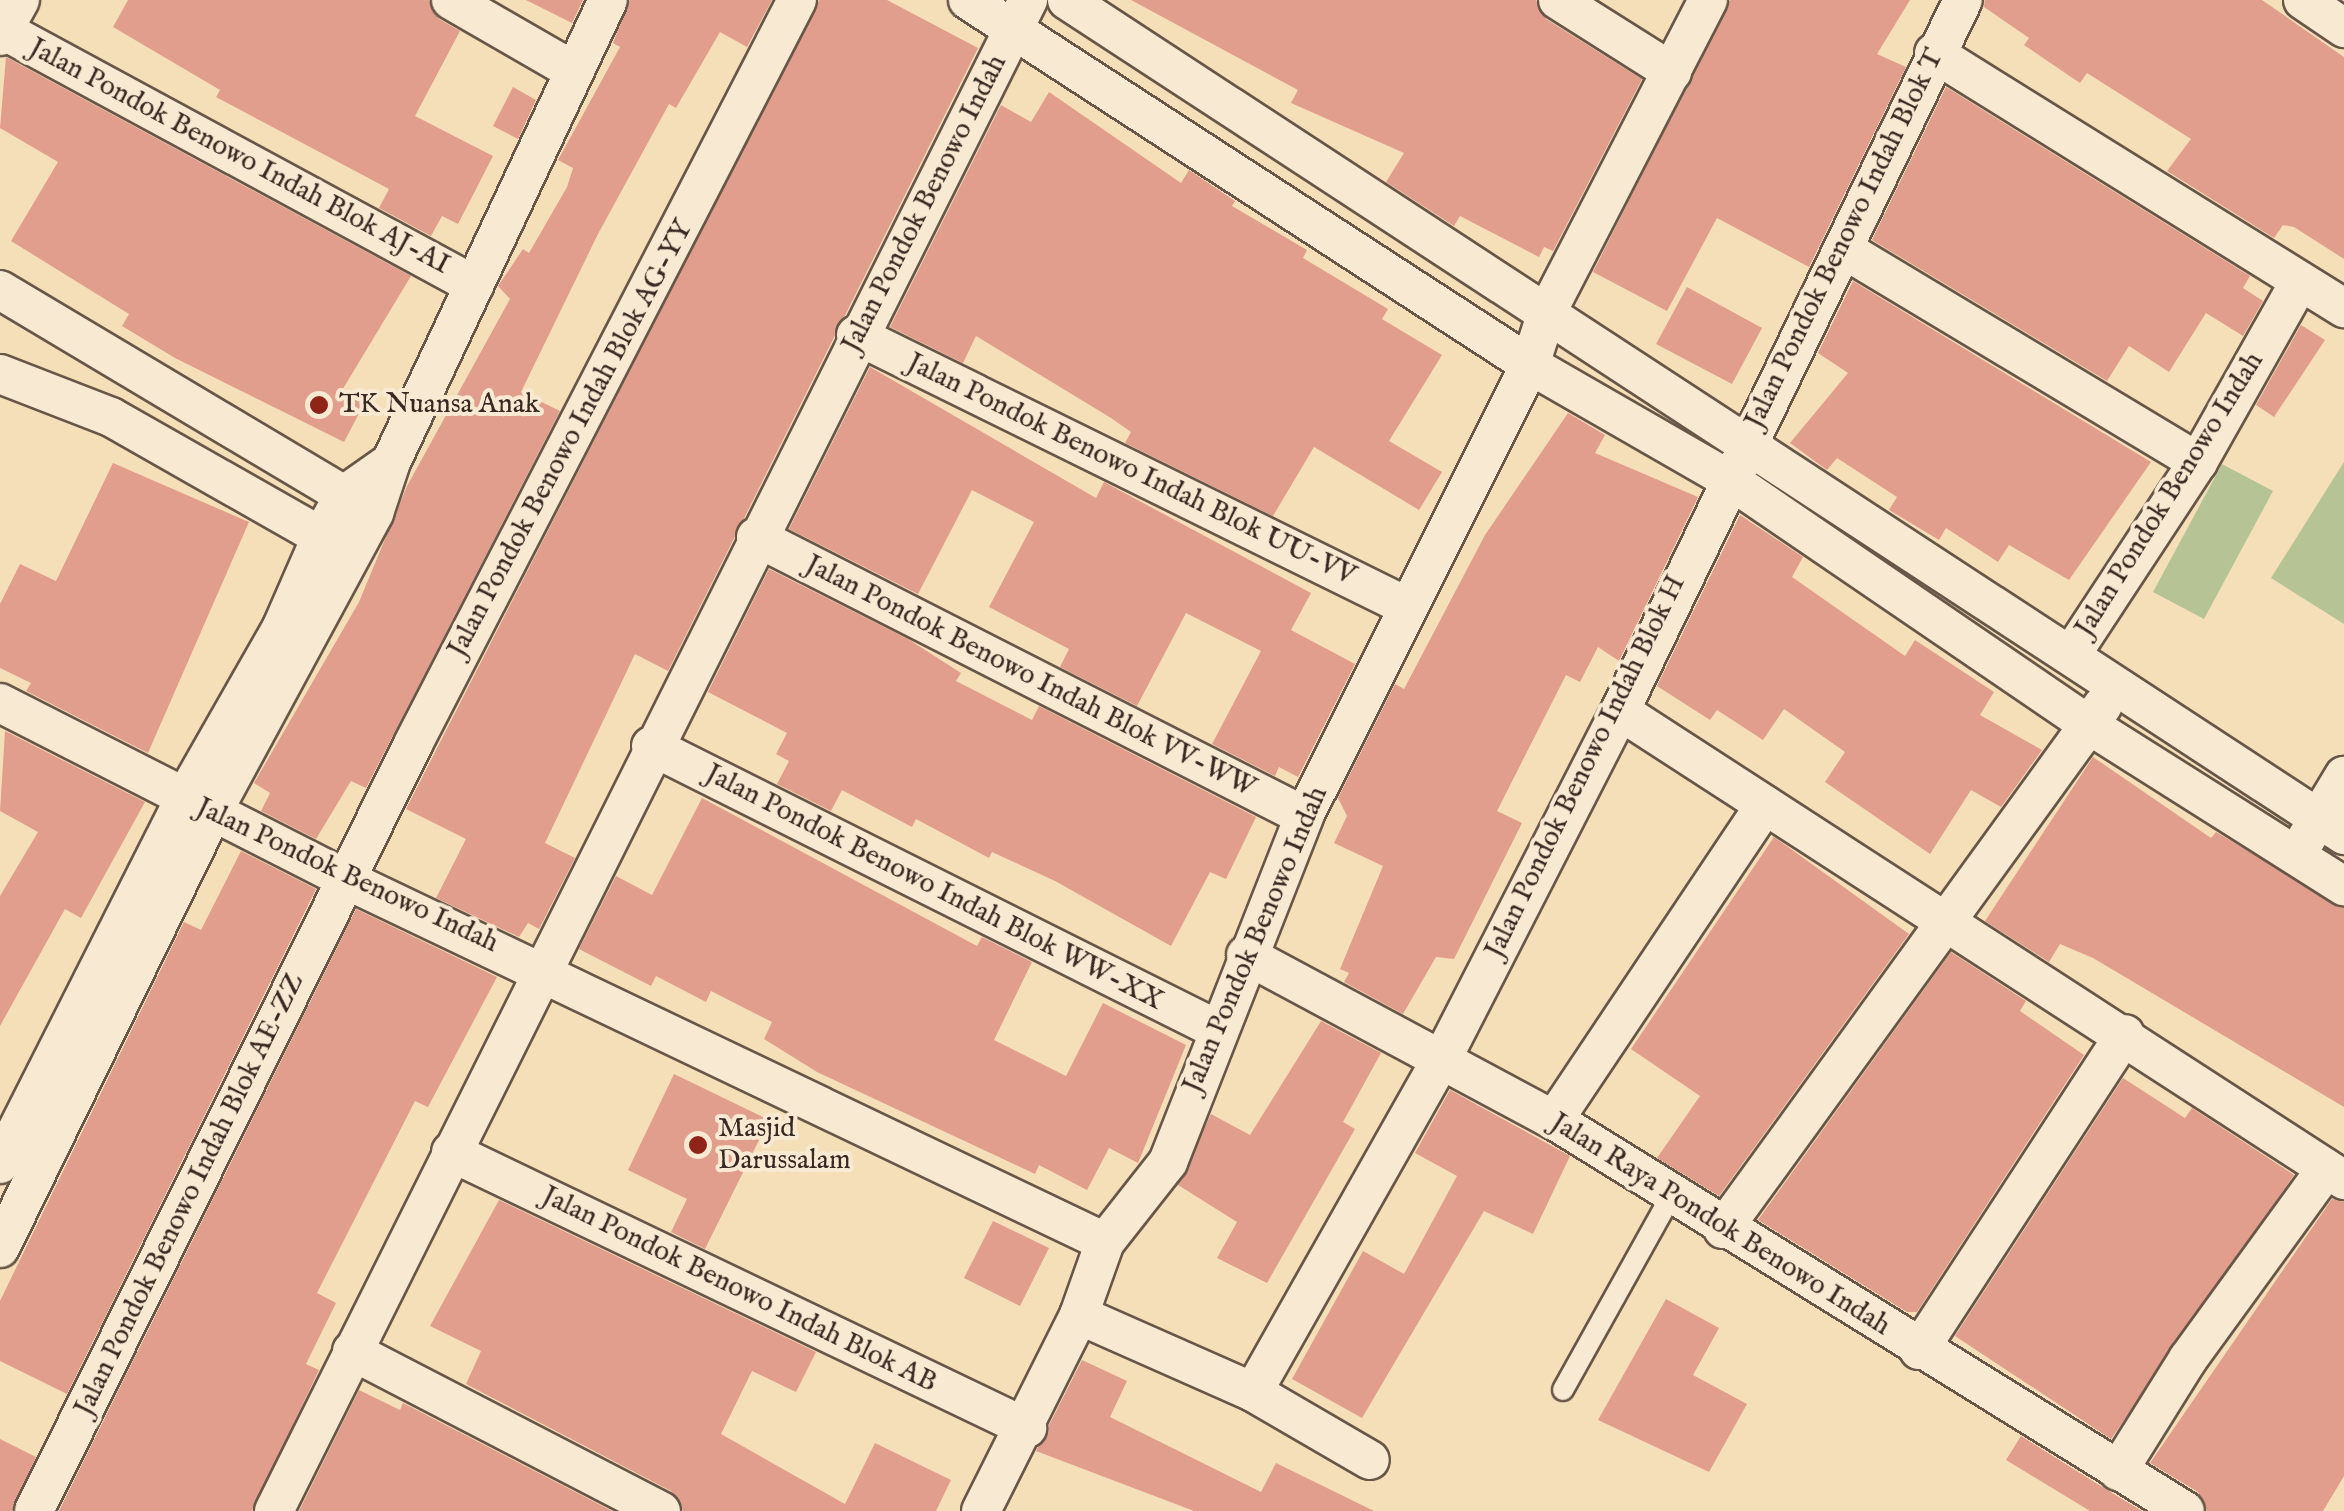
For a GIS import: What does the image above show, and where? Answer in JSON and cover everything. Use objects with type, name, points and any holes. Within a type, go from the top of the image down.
[{"type":"street","points":[[451,0],[572,70]]},
{"type":"street","name":"Jalan Pondok Benowo Indah","points":[[546,970],[347,880],[198,806],[281,629],[390,462],[608,0]]},
{"type":"street","name":"Jalan Pondok Benowo Indah Blok AG-YY","points":[[347,880],[797,0]]},
{"type":"street","name":"Jalan Pondok Benowo Indah","points":[[968,0],[1021,16],[1530,364],[1730,480],[2088,725],[2344,886]]},
{"type":"street","name":"Jalan Pondok Benowo Indah","points":[[1068,0],[1748,439],[2331,827]]},
{"type":"street","points":[[1558,0],[1672,72]]},
{"type":"street","points":[[1547,312],[1708,0]]},
{"type":"street","name":"Jalan Pondok Benowo Indah Blok T","points":[[1730,480],[1845,250],[1934,52],[1963,0]]},
{"type":"street","points":[[2302,0],[2344,28]]},
{"type":"street","name":"Jalan Pondok Benowo Indah","points":[[274,1511],[451,1152],[546,970],[652,746],[856,335],[1021,16]]},
{"type":"street","name":"Jalan Pondok Benowo Indah Blok AJ-AI","points":[[8,22],[474,285]]},
{"type":"street","points":[[1934,52],[2298,283],[2344,308]]},
{"type":"street","points":[[1845,250],[2198,462]]},
{"type":"street","name":"Jalan Pondok Benowo Indah","points":[[2071,655],[2198,462],[2298,283]]},
{"type":"street","points":[[0,290],[360,504]]},
{"type":"street","name":"Jalan Pondok Benowo Indah","points":[[981,1511],[1027,1428],[1080,1315],[1104,1242],[1168,1162],[1216,1029],[1304,816],[1530,364],[1547,312]]},
{"type":"street","name":"Jalan Pondok Benowo Indah Blok UU-VV","points":[[856,335],[1406,606]]},
{"type":"street","points":[[0,374],[110,417],[335,543]]},
{"type":"street","name":"Jalan Pondok Benowo Indah Blok H","points":[[1253,1392],[1444,1055],[1620,711],[1730,480]]},
{"type":"street","name":"Jalan Pondok Benowo Indah Blok VV-WW","points":[[756,537],[1304,816]]},
{"type":"street","points":[[1723,1229],[1950,923],[2116,686]]},
{"type":"street","points":[[0,703],[198,806]]},
{"type":"street","points":[[1620,711],[2125,1034],[2335,1174],[2118,1471]]},
{"type":"street","name":"Jalan Pondok Benowo Indah Blok WW-XX","points":[[652,746],[1216,1029]]},
{"type":"street","points":[[2298,854],[2331,827],[2344,776]]},
{"type":"street","points":[[1554,1120],[1765,805]]},
{"type":"street","points":[[0,1164],[198,806]]},
{"type":"street","points":[[0,1248],[198,806]]},
{"type":"street","name":"Jalan Pondok Benowo Indah Blok AE-ZZ","points":[[34,1511],[347,880]]},
{"type":"street","name":"Jalan Raya Pondok Benowo Indah","points":[[1246,955],[1444,1055],[1554,1120],[1670,1198],[2185,1511]]},
{"type":"street","points":[[546,970],[1104,1242]]},
{"type":"street","points":[[1920,1350],[2125,1034]]},
{"type":"street","name":"Jalan Pondok Benowo Indah Blok AB","points":[[451,1152],[1027,1428]]},
{"type":"street","points":[[1080,1315],[1253,1392],[1370,1460]]},
{"type":"street","points":[[352,1351],[661,1511]]},
{"type":"lane","points":[[1564,1390],[1670,1198]]},
{"type":"green space","points":[[2344,462],[2344,624],[2271,578]]},
{"type":"green space","points":[[2222,464],[2273,491],[2204,619],[2153,592]]},
{"type":"building","points":[[128,0],[429,0],[439,19],[460,31],[415,116],[493,156],[458,224],[442,216],[431,236],[379,208],[389,189],[216,97],[220,90],[113,27]]},
{"type":"building","points":[[526,0],[583,0],[572,23]]},
{"type":"building","points":[[630,0],[772,0],[747,47],[720,32],[676,108],[669,104],[598,234],[521,392],[560,411],[366,788],[351,781],[316,839],[261,811],[270,793],[254,783],[359,602],[407,486],[510,299],[498,286],[523,249],[529,253],[567,187],[573,168],[558,160],[620,47],[613,43]]},
{"type":"building","points":[[819,0],[887,0],[978,48],[668,671],[635,654],[545,843],[575,858],[539,929],[528,923],[519,937],[436,898],[466,839],[406,809]]},
{"type":"building","points":[[1131,0],[1536,0],[1546,19],[1642,79],[1553,251],[1544,247],[1539,257],[1460,216],[1454,226],[1386,182],[1404,153],[1291,103],[1298,90]]},
{"type":"building","points":[[1730,0],[1910,0],[1877,54],[1906,67],[1809,267],[1717,218],[1667,311],[1593,272]]},
{"type":"building","points":[[1985,0],[2262,0],[2344,57],[2344,259],[2294,227],[2283,225],[2274,238],[2167,171],[2191,139],[2087,73],[2080,83],[2024,45],[2029,38],[1984,7]]},
{"type":"building","points":[[6,57],[411,276],[341,392],[364,404],[344,442],[175,358],[122,326],[129,314],[11,241],[58,162],[0,128]]},
{"type":"building","points":[[513,87],[536,100],[518,139],[493,126]]},
{"type":"building","points":[[1946,87],[2250,276],[2243,288],[2263,301],[2243,336],[2206,313],[2169,372],[2129,346],[2107,381],[1872,240]]},
{"type":"building","points":[[1049,92],[1181,183],[1189,170],[1235,201],[1232,206],[1307,250],[1303,258],[1388,309],[1382,319],[1442,355],[1389,441],[1442,472],[1419,510],[1314,447],[1273,516],[1125,443],[1131,432],[976,336],[963,363],[890,327],[1001,105],[1031,122]]},
{"type":"building","points":[[1853,281],[2151,462],[2069,580],[2009,545],[1998,562],[1946,528],[1939,540],[1889,510],[1897,497],[1837,458],[1827,470],[1790,443],[1848,373],[1818,353]]},
{"type":"building","points":[[1687,287],[1762,328],[1732,384],[1656,344]]},
{"type":"building","points":[[2301,325],[2325,340],[2274,417],[2256,405]]},
{"type":"building","points":[[870,367],[1096,498],[1104,482],[1311,593],[1291,630],[1355,664],[1298,777],[1279,767],[1275,776],[1212,744],[1261,651],[1186,613],[1137,706],[1060,667],[1069,649],[989,607],[1034,522],[972,490],[918,594],[789,529]]},
{"type":"building","points":[[1568,413],[1605,435],[1595,453],[1698,497],[1619,661],[1598,647],[1580,682],[1566,675],[1497,811],[1522,823],[1454,959],[1436,957],[1403,1014],[1344,982],[1349,973],[1340,969],[1383,866],[1334,843],[1347,816],[1338,798],[1395,684],[1404,689],[1485,535]]},
{"type":"building","points":[[113,463],[249,522],[148,753],[26,691],[31,683],[0,668],[0,604],[20,564],[56,581]]},
{"type":"building","points":[[1740,515],[1803,557],[1792,577],[1905,656],[1915,640],[1994,692],[1980,715],[2042,750],[2001,807],[1971,790],[1930,854],[1825,782],[1845,752],[1784,709],[1763,740],[1717,710],[1710,720],[1657,686]]},
{"type":"building","points":[[769,569],[908,639],[961,673],[956,681],[1032,720],[1039,706],[1256,817],[1226,879],[1210,872],[1171,946],[1055,881],[992,852],[989,858],[916,819],[912,827],[842,790],[831,811],[777,784],[789,761],[776,754],[787,733],[708,692]]},
{"type":"building","points":[[5,731],[145,802],[81,918],[65,909],[0,1026],[0,896],[38,832],[0,811]]},
{"type":"building","points":[[2093,757],[2211,838],[2216,832],[2344,908],[2344,1107],[2093,958],[2060,944],[2049,962],[1985,921]]},
{"type":"building","points":[[702,798],[977,946],[982,937],[1032,962],[994,1040],[1066,1076],[1103,1003],[1186,1045],[1138,1163],[1109,1148],[1087,1190],[1039,1165],[1035,1174],[817,1072],[764,1039],[772,1022],[711,991],[706,1002],[656,976],[651,986],[579,949],[616,876],[652,895]]},
{"type":"building","points":[[1774,837],[1909,934],[1719,1196],[1657,1158],[1700,1096],[1631,1049]]},
{"type":"building","points":[[241,851],[316,889],[67,1394],[0,1361],[0,1301],[184,922],[201,930]]},
{"type":"building","points":[[356,909],[497,977],[428,1107],[415,1101],[317,1293],[336,1303],[306,1364],[319,1370],[252,1511],[59,1511]]},
{"type":"building","points":[[1951,952],[2026,1001],[2020,1011],[2084,1055],[1917,1312],[1907,1312],[1758,1220]]},
{"type":"building","points":[[1321,1021],[1381,1053],[1343,1122],[1355,1129],[1267,1283],[1217,1258],[1237,1222],[1178,1185],[1211,1114],[1250,1135]]},
{"type":"building","name":"Masjid Darussalam","points":[[674,1074],[769,1120],[705,1249],[671,1232],[687,1199],[628,1170]]},
{"type":"building","points":[[2123,1078],[2185,1118],[2192,1108],[2294,1175],[2111,1439],[1955,1336]]},
{"type":"building","points":[[1450,1090],[1570,1156],[1533,1234],[1484,1211],[1362,1418],[1292,1379],[1363,1251],[1404,1274],[1457,1176],[1415,1153]]},
{"type":"building","points":[[2332,1199],[2344,1202],[2344,1476],[2323,1511],[2207,1511],[2198,1492],[2150,1463]]},
{"type":"building","points":[[499,1200],[816,1352],[796,1392],[752,1371],[721,1434],[845,1504],[875,1443],[951,1480],[936,1511],[683,1511],[671,1491],[466,1384],[481,1351],[430,1326]]},
{"type":"building","points":[[993,1221],[1049,1248],[1020,1306],[964,1278]]},
{"type":"building","points":[[1666,1299],[1719,1328],[1693,1375],[1747,1404],[1709,1472],[1598,1420]]},
{"type":"building","points":[[1082,1360],[1127,1381],[1110,1417],[1261,1492],[1276,1463],[1374,1511],[1194,1511],[1036,1451]]},
{"type":"building","points":[[359,1390],[400,1410],[403,1403],[612,1511],[299,1511]]},
{"type":"building","points":[[2021,1436],[2142,1511],[2090,1511],[2006,1460]]},
{"type":"building","points":[[0,1439],[36,1457],[12,1511],[0,1511]]},
{"type":"place","name":"TK Nuansa Anak","points":[[319,405]]},
{"type":"place","name":"Masjid Darussalam","points":[[698,1145]]}]
